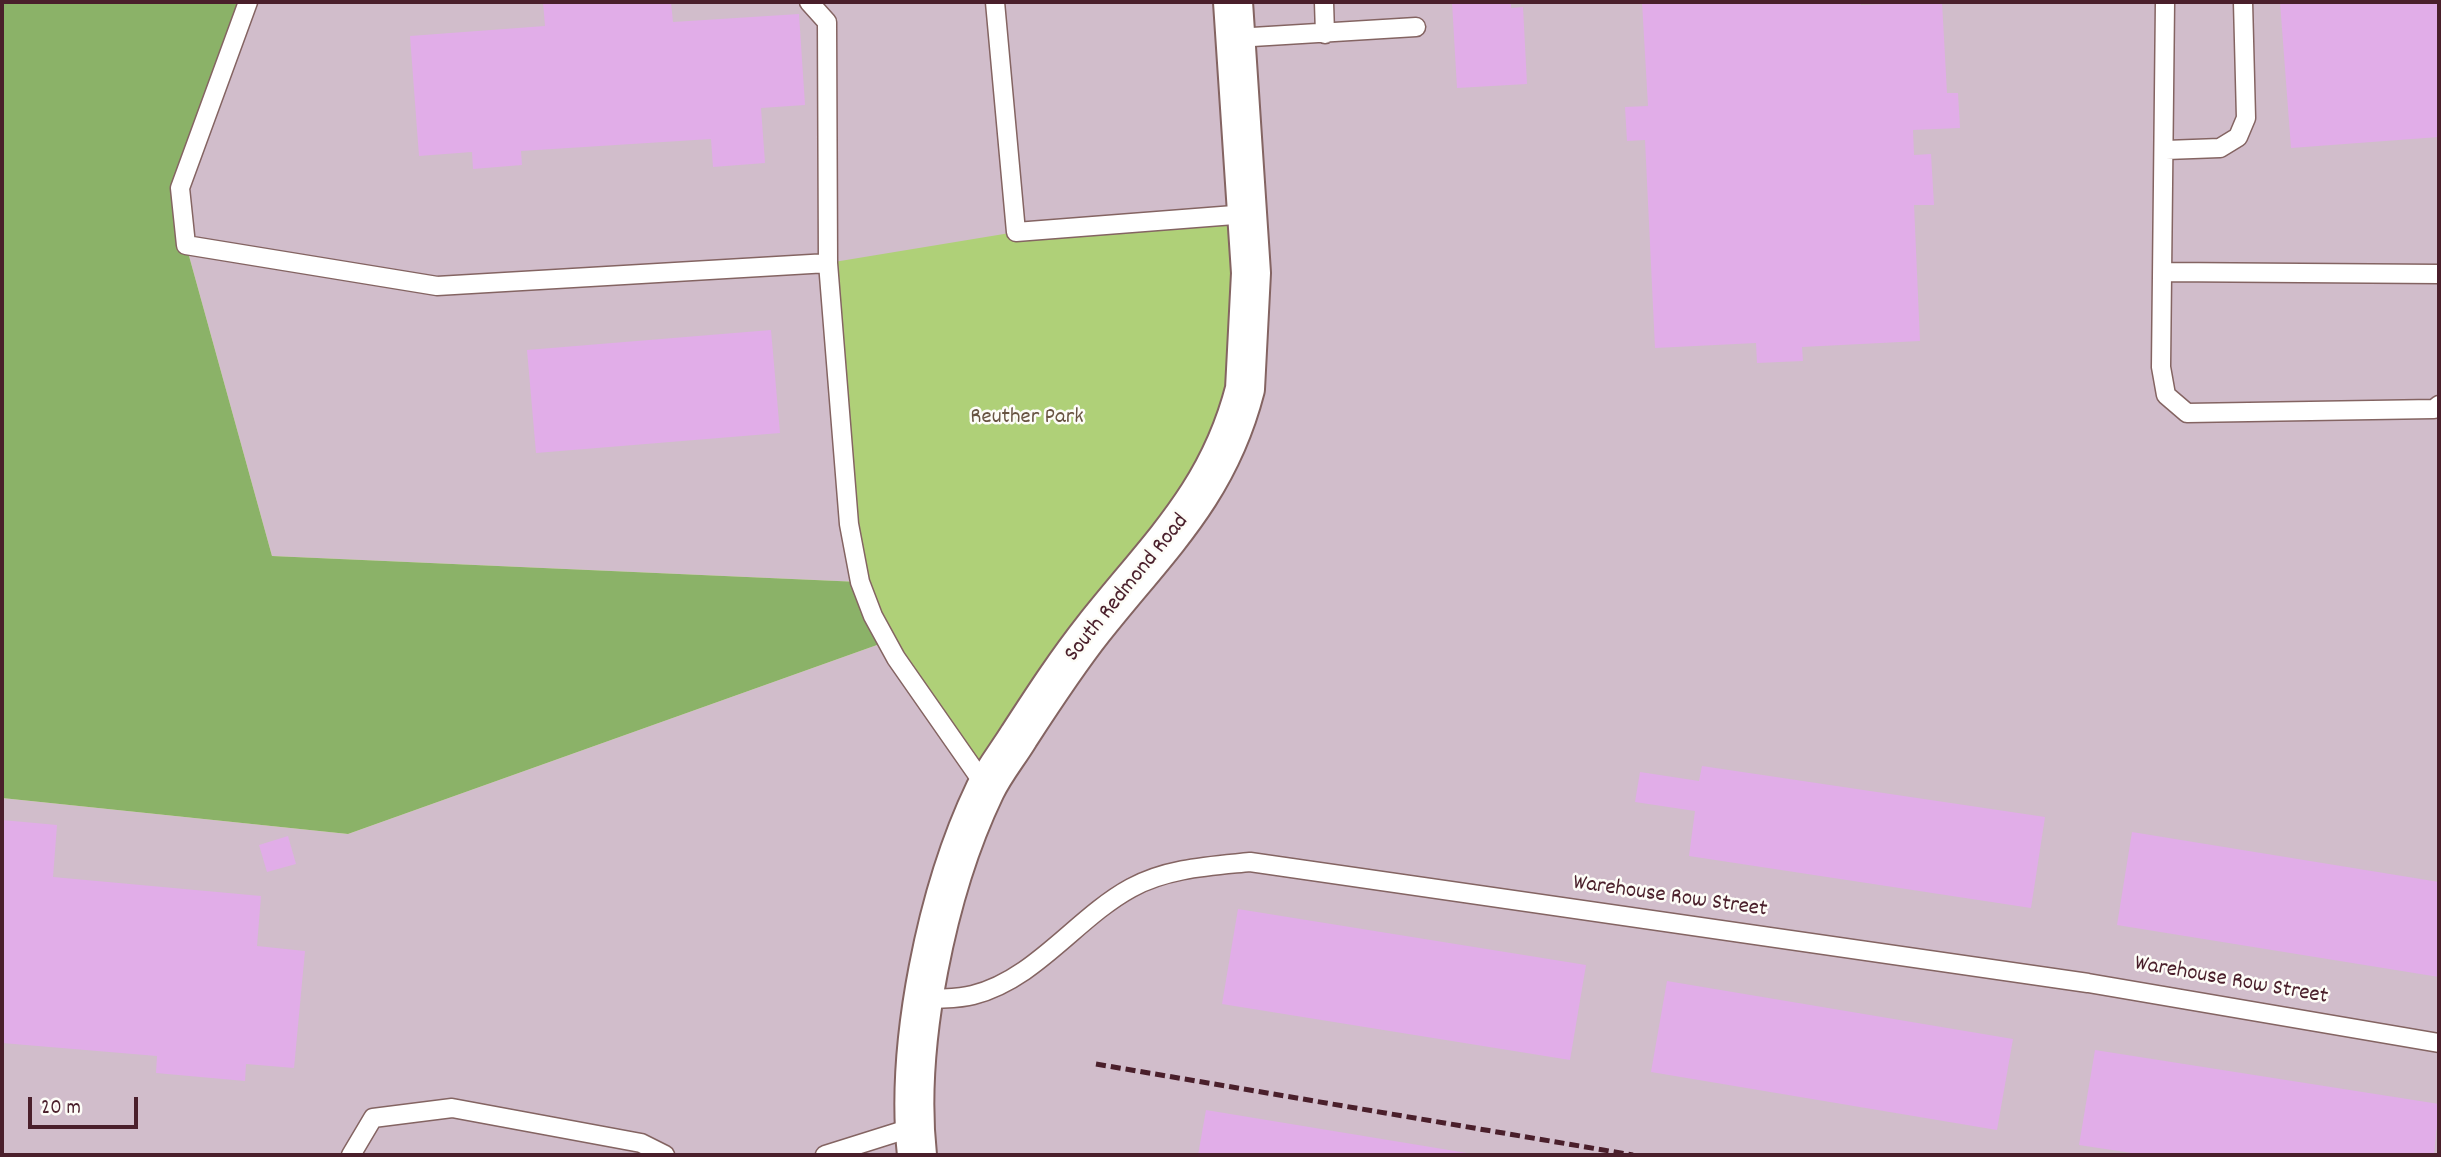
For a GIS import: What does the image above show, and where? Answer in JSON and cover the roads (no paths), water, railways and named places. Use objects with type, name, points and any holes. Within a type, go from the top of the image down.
[{"type":"street","name":"South Redmond Road","points":[[916,1141],[915,1063],[940,918],[964,838],[986,788],[1055,680],[1193,508],[1221,460],[1244,389],[1251,273],[1235,20]]},
{"type":"lane","points":[[248,2],[180,188],[186,245],[437,286],[828,263]]},
{"type":"lane","points":[[809,2],[827,22],[828,263],[849,524],[860,582],[873,616],[895,657],[986,788]]},
{"type":"lane","points":[[995,2],[1016,232],[1247,214]]},
{"type":"lane","points":[[1324,2],[1325,34]]},
{"type":"lane","points":[[2165,2],[2166,150],[2161,366],[2166,395],[2187,413],[2434,409],[2439,405]]},
{"type":"lane","points":[[2166,150],[2220,148],[2238,137],[2246,118],[2243,2]]},
{"type":"lane","points":[[1235,20],[1325,34],[1416,27]]},
{"type":"lane","points":[[2164,272],[2439,274]]},
{"type":"lane","name":"Warehouse Row Street","points":[[925,1000],[973,995],[1033,965],[1094,914],[1132,887],[1160,876],[1205,866],[1250,862],[2088,982],[2439,1043]]},
{"type":"lane","points":[[351,1155],[373,1118],[452,1108],[641,1143],[665,1155]]},
{"type":"lane","points":[[825,1155],[916,1141]]},
{"type":"railway","points":[[1096,1064],[1633,1155]]},
{"type":"park label","name":"Reuther Park","points":[[1027,419]]}]
